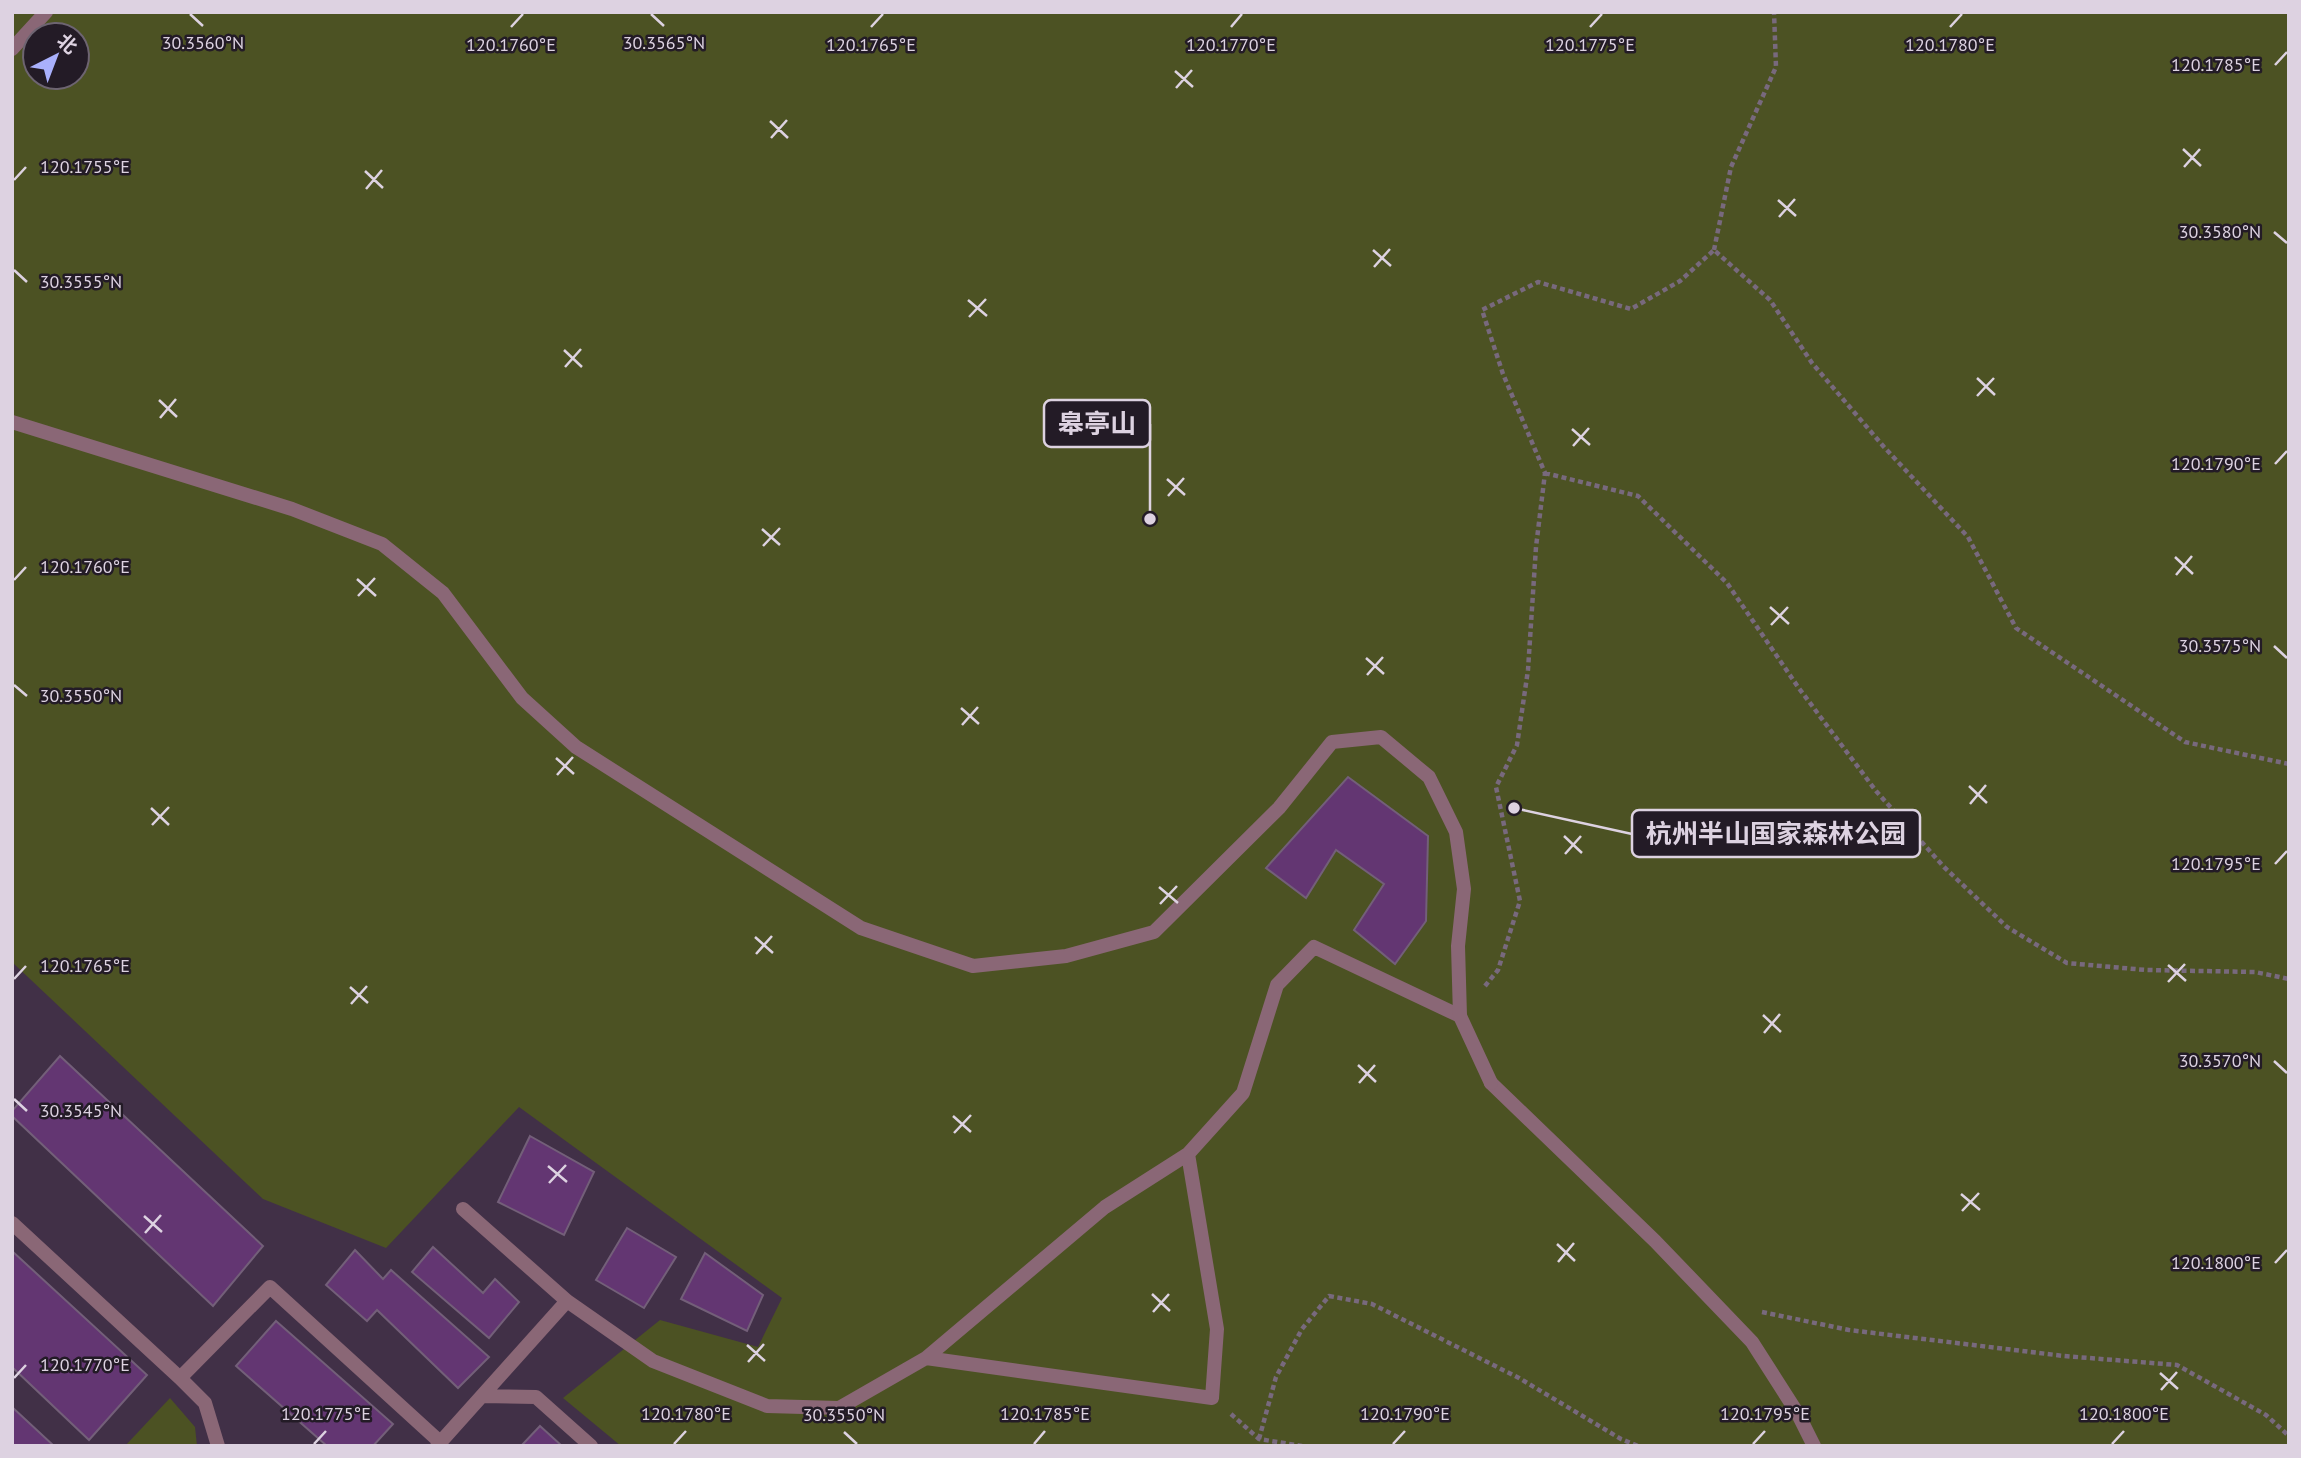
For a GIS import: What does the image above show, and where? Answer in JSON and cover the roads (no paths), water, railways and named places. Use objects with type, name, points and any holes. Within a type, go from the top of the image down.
[{"type":"street","points":[[12,49],[46,12]]},
{"type":"street","points":[[12,422],[292,509],[382,544],[443,593],[522,698],[576,747],[861,928],[973,966],[1066,956],[1154,932],[1279,808],[1332,742],[1381,737],[1429,777],[1456,832],[1464,889],[1458,946],[1460,1017],[1491,1083],[1655,1241],[1752,1342],[1798,1414],[1814,1446]]},
{"type":"street","points":[[463,1209],[567,1301],[653,1361],[767,1406],[839,1408],[926,1358],[1105,1207],[1188,1154],[1243,1093],[1278,985],[1314,947],[1460,1017]]},
{"type":"street","points":[[926,1358],[1212,1398],[1217,1329],[1188,1154]]},
{"type":"street","points":[[12,1223],[205,1403],[218,1446]]},
{"type":"street","points":[[180,1378],[270,1287],[438,1444],[567,1301]]},
{"type":"street","points":[[482,1396],[536,1397],[592,1446]]},
{"type":"place","name":"皋亭山","points":[[1150,519]]},
{"type":"place","name":"杭州半山国家森林公园","points":[[1514,808]]}]
